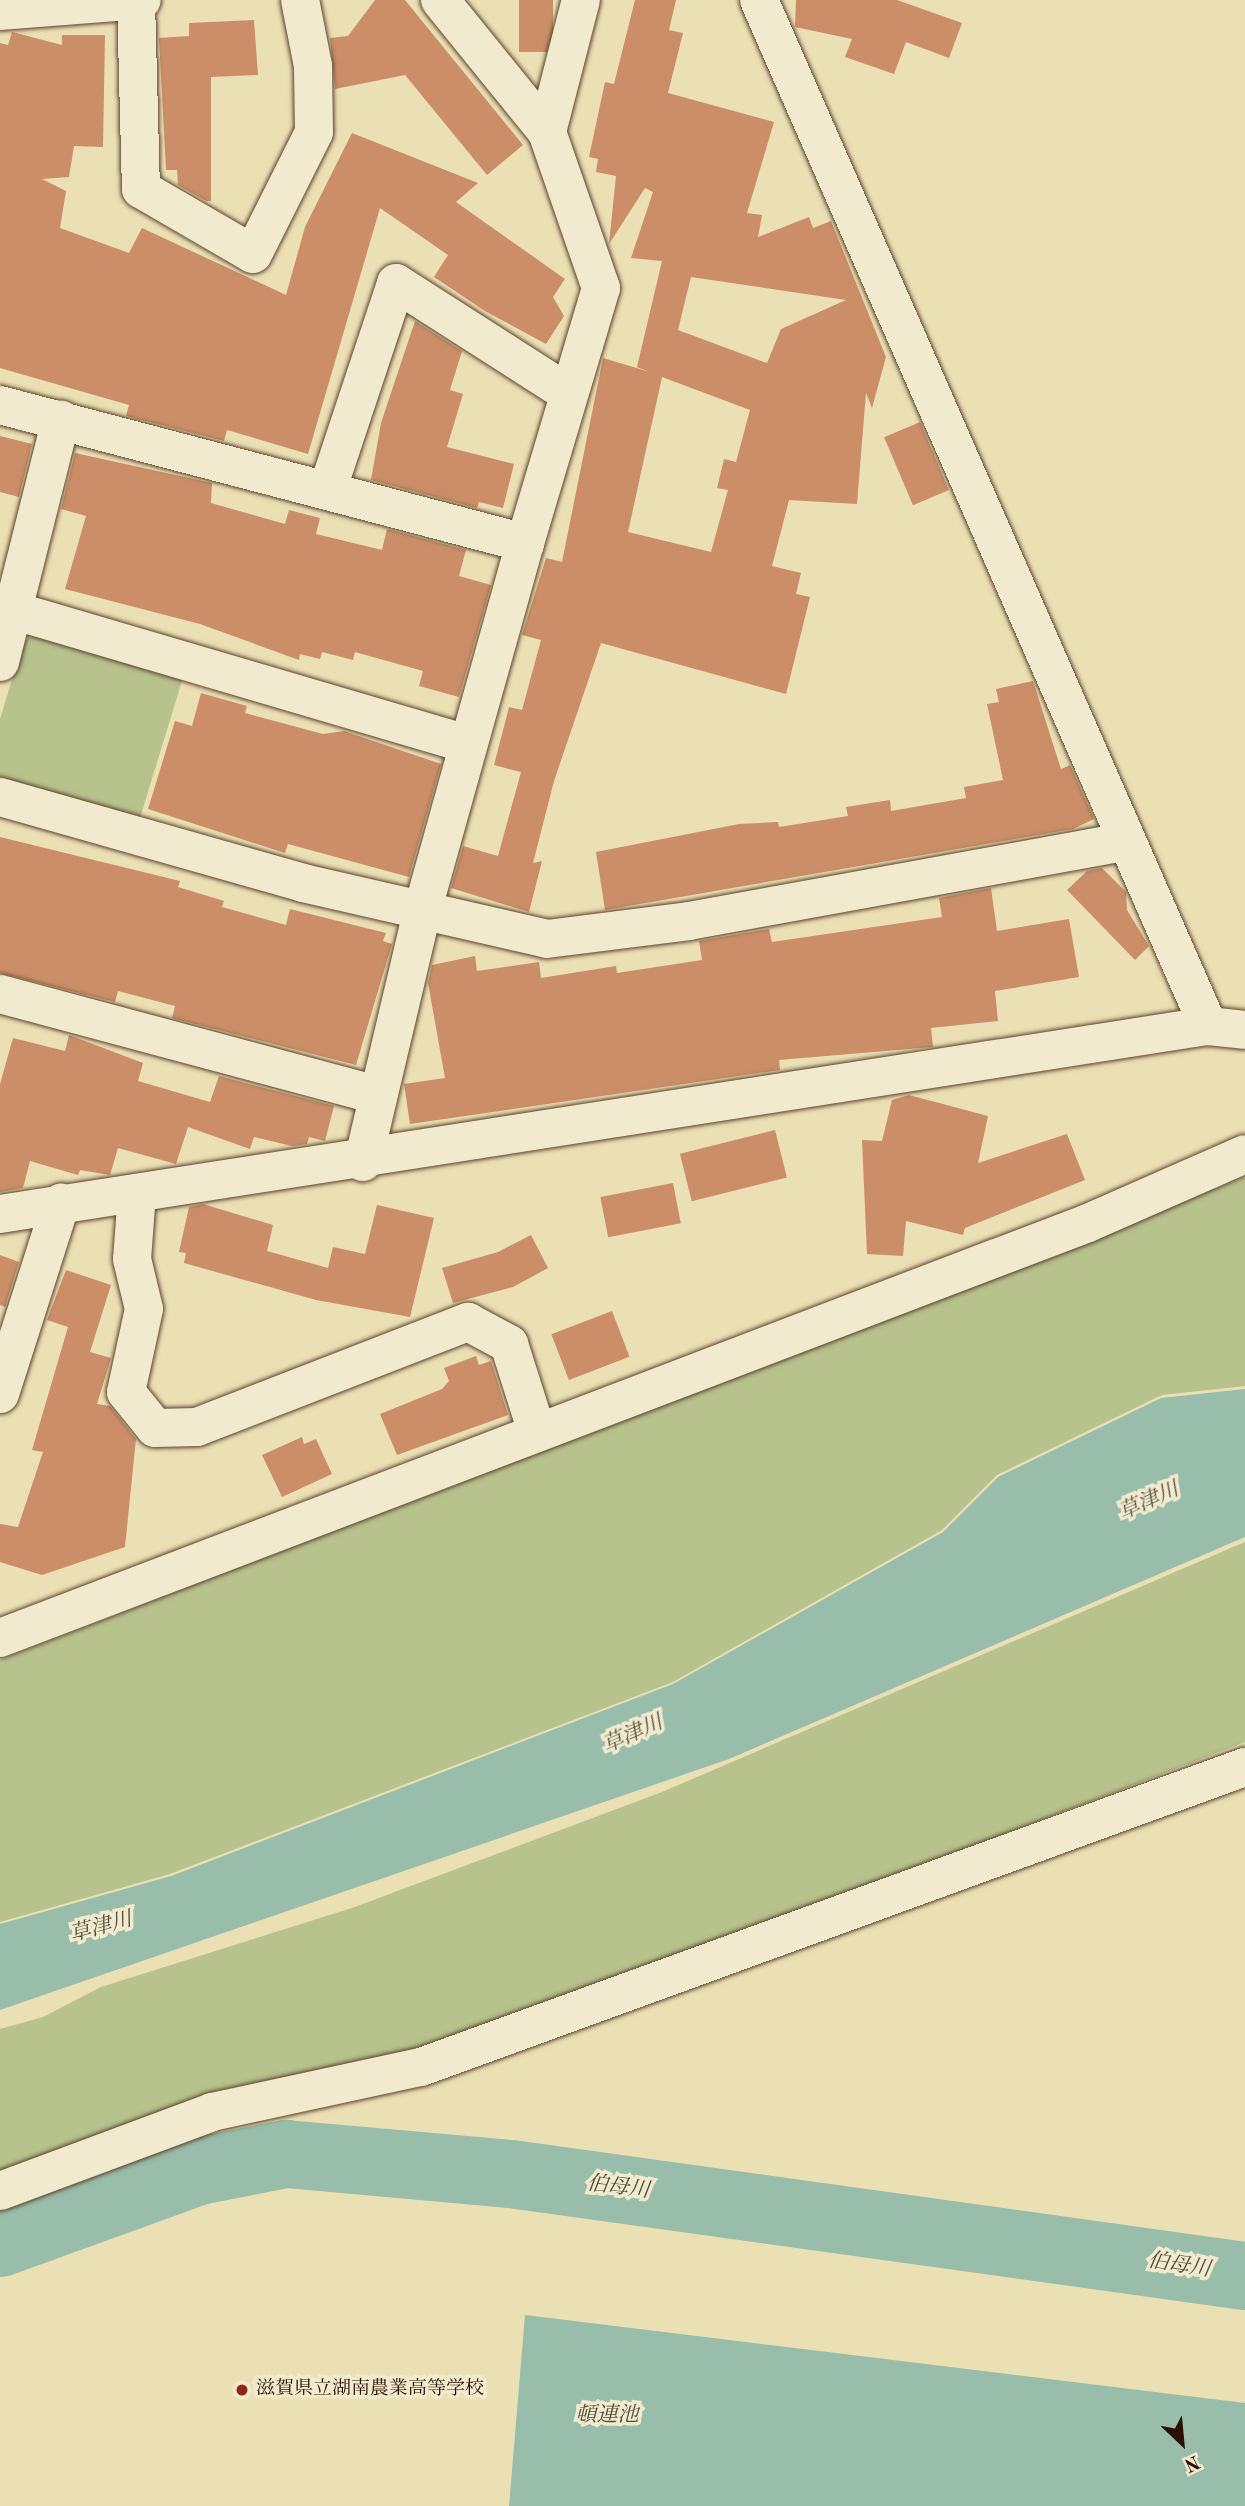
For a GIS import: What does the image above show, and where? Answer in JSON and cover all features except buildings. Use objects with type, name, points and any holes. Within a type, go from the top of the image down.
[{"type":"street","points":[[0,11],[142,0]]},
{"type":"street","points":[[136,1],[141,190],[253,254],[313,132],[313,66],[300,0]]},
{"type":"street","points":[[363,1162],[376,1096],[467,744],[601,288],[547,132],[440,0]]},
{"type":"street","points":[[547,132],[581,0]]},
{"type":"street","points":[[759,0],[1123,842],[1208,1026]]},
{"type":"street","points":[[328,488],[396,283],[568,393]]},
{"type":"street","points":[[0,405],[328,488],[525,543]]},
{"type":"street","points":[[0,662],[61,420]]},
{"type":"street","points":[[15,611],[467,744]]},
{"type":"street","points":[[0,797],[422,912],[547,939],[624,932],[1123,842]]},
{"type":"street","points":[[0,993],[376,1096]]},
{"type":"street","points":[[0,1214],[61,1203],[363,1162],[1208,1026],[1245,1030]]},
{"type":"street","points":[[0,1638],[536,1429],[1088,1223],[1245,1154]]},
{"type":"street","points":[[137,1193],[132,1259],[144,1308],[126,1392],[155,1428],[197,1427],[468,1322],[509,1344],[536,1429]]},
{"type":"street","points":[[0,1394],[61,1203]]},
{"type":"street","points":[[0,2191],[212,2112],[430,2074],[1245,1768]]},
{"type":"street","points":[[0,2214],[222,2130],[430,2074],[1245,1791]]},
{"type":"shaded area","points":[[45,631],[185,671],[140,818],[0,782],[0,719],[24,640]]},
{"type":"shaded area","points":[[1245,1177],[1245,1386],[1162,1395],[997,1475],[942,1530],[673,1682],[170,1874],[0,1922],[0,1660]]},
{"type":"shaded area","points":[[1245,1542],[1245,1742],[421,2057],[0,2185],[0,2029],[43,2017],[101,1987],[352,1908],[662,1792]]},
{"type":"water","name":"草津川","points":[[1245,1389],[1245,1537],[729,1759],[0,2010],[0,1924],[171,1876],[673,1684],[943,1532],[998,1477],[1161,1398]]},
{"type":"water","name":"頓連池","points":[[525,2315],[1245,2403],[1245,2506],[509,2506]]},
{"type":"waterway","name":"伯母川","points":[[0,2243],[199,2171],[286,2154],[511,2174],[1245,2276]]},
{"type":"place","name":"滋賀県立湖南農業高等学校","points":[[242,2390]]}]
